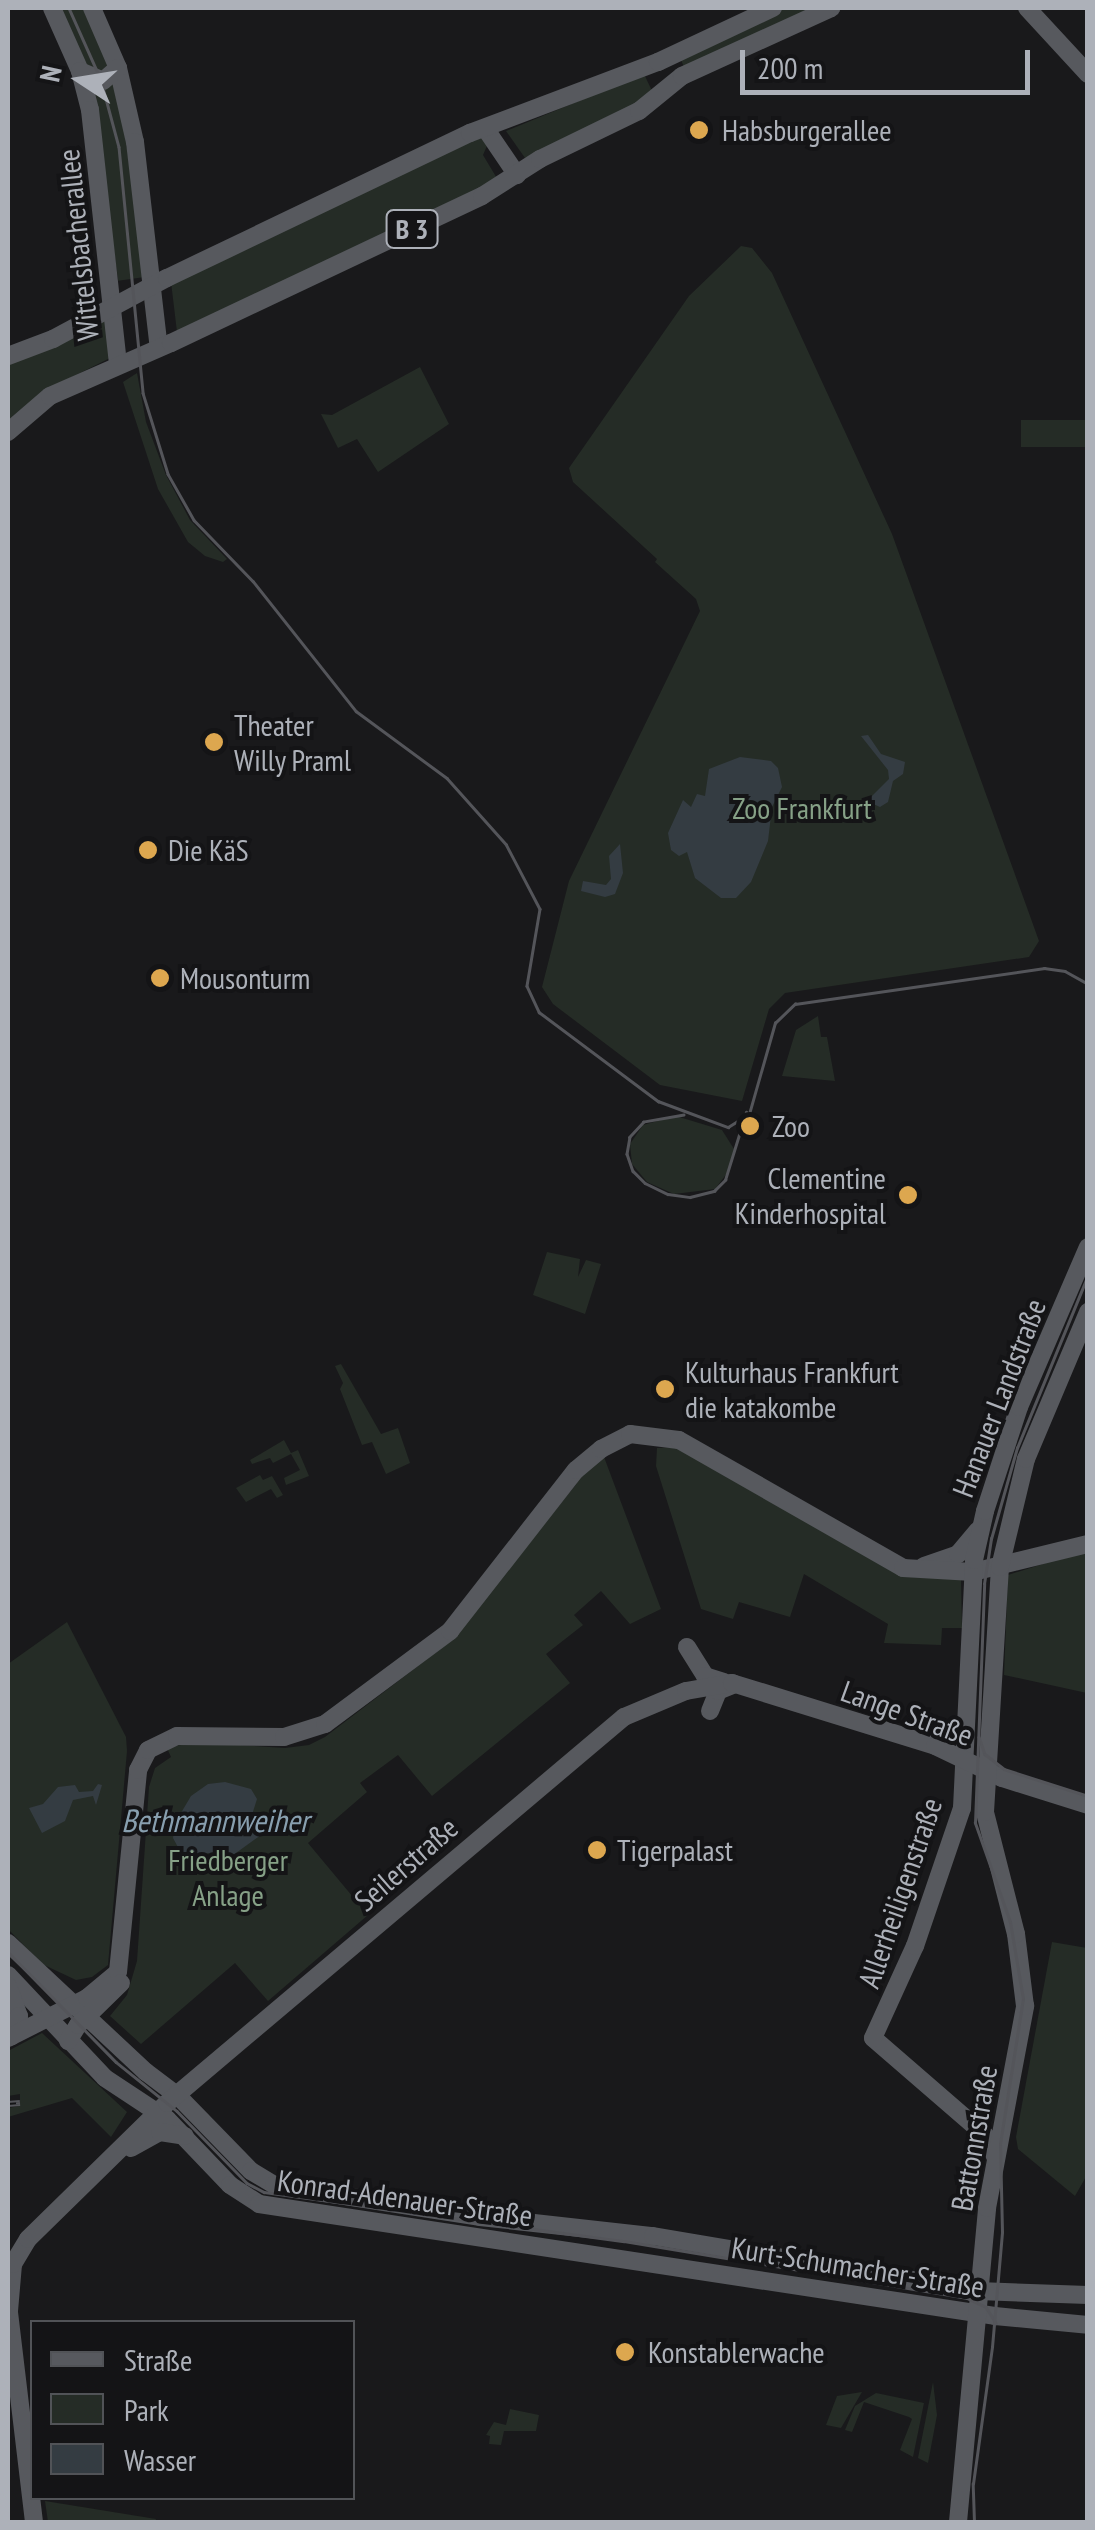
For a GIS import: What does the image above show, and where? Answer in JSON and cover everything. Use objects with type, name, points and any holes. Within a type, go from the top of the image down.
[{"type":"main road","name":"Wittelsbacherallee","points":[[52,8],[80,71],[100,163],[114,308],[126,362]]},
{"type":"main road","points":[[92,8],[118,68],[139,163],[159,348]]},
{"type":"main road","points":[[517,175],[490,136],[504,123],[658,62],[773,8]]},
{"type":"main road","name":"B 3","points":[[8,432],[50,396],[482,196],[639,110],[682,76],[831,8]]},
{"type":"main road","points":[[1027,8],[1088,74]]},
{"type":"main road","points":[[1040,8],[1088,62]]},
{"type":"main road","points":[[80,71],[104,81],[118,68]]},
{"type":"main road","name":"B 3","points":[[8,356],[53,339],[154,284],[490,136]]},
{"type":"main road","points":[[132,297],[156,316]]},
{"type":"main road","points":[[126,362],[156,316]]},
{"type":"main road","name":"Hanauer Landstraße","points":[[966,1761],[981,1526],[1019,1407],[1088,1247]]},
{"type":"main road","name":"Hanauer Landstraße","points":[[997,1606],[1000,1568],[1026,1459],[1088,1312]]},
{"type":"main road","points":[[68,2041],[79,2011],[115,1977],[122,1944],[138,1770],[148,1750],[177,1736],[284,1737],[325,1724],[450,1632],[564,1482],[606,1446],[630,1434],[679,1440],[903,1568],[976,1572],[1088,1544]]},
{"type":"main road","points":[[903,1568],[950,1559],[981,1526]]},
{"type":"main road","points":[[976,1572],[994,1591],[997,1606]]},
{"type":"main road","name":"Battonnstraße","points":[[958,2520],[975,2313],[996,2158],[1026,1996],[1016,1934],[986,1820],[997,1606]]},
{"type":"main road","points":[[687,1647],[705,1676],[722,1684],[710,1711]]},
{"type":"main road","name":"Lange Straße","points":[[722,1684],[935,1746],[988,1772],[1088,1805]]},
{"type":"main road","name":"Seilerstraße","points":[[116,2156],[149,2107],[176,2096],[611,1726],[722,1684]]},
{"type":"main road","name":"Allerheiligenstraße","points":[[966,1761],[962,1808],[952,1841],[902,1978],[873,2038],[985,2136]]},
{"type":"main road","name":"Konrad-Adenauer-Straße","points":[[8,1943],[176,2096],[252,2172],[274,2185],[480,2218],[626,2233]]},
{"type":"main road","name":"Konrad-Adenauer-Straße","points":[[8,1975],[114,2086],[186,2136],[230,2185],[259,2204],[621,2257]]},
{"type":"main road","points":[[8,1986],[19,2016],[9,2038]]},
{"type":"main road","points":[[9,2038],[48,2018],[79,2011]]},
{"type":"main road","points":[[146,2072],[149,2107]]},
{"type":"main road","points":[[996,2158],[985,2136],[1004,2130]]},
{"type":"main road","points":[[30,2491],[12,2352],[10,2277],[28,2239],[116,2156],[160,2132],[186,2136]]},
{"type":"main road","name":"Kurt-Schumacher-Straße","points":[[626,2233],[978,2291],[1088,2296]]},
{"type":"main road","name":"Kurt-Schumacher-Straße","points":[[621,2257],[975,2313],[1088,2325]]},
{"type":"main road","points":[[901,2302],[920,2314],[960,2324],[973,2338]]},
{"type":"green space","points":[[59,8],[88,8],[110,66],[100,73],[85,67]]},
{"type":"green space","points":[[783,8],[822,8],[685,69],[680,58]]},
{"type":"green space","name":"Habsburgerallee","points":[[644,74],[653,93],[592,129],[525,158],[506,131]]},
{"type":"green space","points":[[117,78],[145,277],[118,281],[90,82]]},
{"type":"green space","points":[[483,132],[489,141],[483,155],[498,180],[177,332],[171,282]]},
{"type":"green space","name":"Zoo Frankfurt","points":[[741,246],[752,248],[772,273],[892,534],[1039,941],[1029,957],[785,993],[769,1009],[742,1101],[660,1085],[553,1004],[542,987],[569,881],[700,611],[696,599],[655,562],[657,559],[573,482],[569,468],[689,296]]},
{"type":"green space","points":[[107,319],[112,357],[44,391],[8,426],[8,360]]},
{"type":"green space","points":[[420,367],[449,424],[378,472],[357,439],[338,448],[321,414],[332,415]]},
{"type":"green space","points":[[137,373],[146,422],[166,475],[190,520],[227,559],[223,562],[205,556],[188,542],[158,489],[123,382]]},
{"type":"green space","points":[[1021,420],[1087,420],[1087,447],[1021,447]]},
{"type":"green space","points":[[818,1016],[821,1037],[827,1037],[835,1081],[782,1076],[796,1030]]},
{"type":"green space","points":[[676,1116],[722,1130],[734,1149],[728,1172],[715,1189],[674,1194],[647,1182],[632,1164],[630,1144],[643,1125]]},
{"type":"green space","points":[[547,1252],[580,1259],[578,1277],[586,1260],[601,1264],[585,1314],[533,1295]]},
{"type":"green space","points":[[341,1364],[381,1434],[398,1428],[410,1463],[386,1474],[372,1442],[362,1445],[340,1389],[343,1383],[335,1366]]},
{"type":"green space","points":[[284,1440],[291,1453],[298,1450],[309,1476],[286,1485],[284,1478],[300,1470],[291,1454],[273,1463],[270,1458],[252,1464],[250,1460]]},
{"type":"green space","points":[[681,1447],[912,1577],[961,1579],[962,1628],[942,1628],[941,1645],[884,1643],[888,1624],[804,1574],[790,1617],[739,1602],[733,1619],[701,1609],[656,1466],[657,1448]]},
{"type":"green space","name":"Friedberger Anlage","points":[[604,1457],[661,1609],[630,1624],[601,1591],[574,1615],[583,1625],[546,1654],[570,1683],[432,1796],[398,1755],[360,1783],[367,1792],[308,1843],[368,1915],[268,2001],[235,1963],[141,2044],[110,2016],[127,1995],[137,1961],[149,1787],[155,1768],[171,1757],[166,1746],[211,1743],[285,1748],[309,1745],[325,1737],[452,1640],[577,1483],[575,1480]]},
{"type":"green space","points":[[260,1475],[263,1480],[272,1476],[283,1495],[277,1498],[271,1489],[246,1502],[236,1488]]},
{"type":"green space","points":[[1087,1550],[1087,1693],[1004,1675],[1008,1575]]},
{"type":"green space","points":[[67,1622],[126,1737],[127,1751],[108,1965],[92,1977],[76,1980],[42,1964],[8,1929],[8,1664]]},
{"type":"green space","points":[[1052,1942],[1087,1948],[1087,2175],[1075,2196],[1018,2149],[1016,2137]]},
{"type":"green space","points":[[42,2033],[127,2112],[111,2137],[72,2098],[8,2117],[8,2108],[20,2106],[20,2094],[8,2096],[8,2051]]},
{"type":"green space","points":[[933,2382],[937,2415],[928,2463],[918,2458]]},
{"type":"green space","points":[[862,2392],[841,2428],[826,2425],[837,2396]]},
{"type":"green space","points":[[876,2393],[924,2403],[913,2457],[900,2450],[912,2419],[909,2417],[864,2402],[852,2432],[845,2430],[855,2406]]},
{"type":"green space","points":[[510,2409],[539,2415],[536,2431],[504,2431],[501,2445],[489,2444],[490,2436],[486,2435],[494,2422],[506,2425]]},
{"type":"green space","points":[[45,2501],[156,2519],[48,2522]]},
{"type":"water","points":[[868,735],[881,754],[905,762],[903,774],[893,781],[888,802],[880,807],[871,803],[871,797],[889,779],[888,770],[861,736]]},
{"type":"water","points":[[740,757],[771,761],[778,768],[782,787],[772,807],[768,841],[751,882],[736,898],[721,898],[695,878],[687,852],[679,856],[671,850],[668,833],[683,800],[691,807],[697,794],[705,796],[709,769]]},
{"type":"water","points":[[620,844],[623,873],[615,894],[605,897],[581,891],[583,881],[606,885],[611,879],[609,856]]},
{"type":"water","name":"Bethmannweiher","points":[[225,1782],[251,1789],[257,1799],[250,1821],[261,1835],[218,1866],[209,1853],[189,1855],[180,1851],[173,1838],[175,1823],[191,1796],[208,1784]]},
{"type":"water","points":[[98,1784],[102,1785],[96,1805],[93,1796],[73,1800],[65,1821],[42,1833],[29,1808],[43,1804],[58,1787],[75,1785],[79,1792],[93,1791]]},
{"type":"tram line","points":[[69,8],[101,80],[119,147],[143,393],[168,474],[194,520],[253,581],[356,711],[447,778],[506,844],[540,909],[527,986],[539,1012],[658,1101],[728,1127],[749,1114],[775,1023],[795,1004],[1044,968],[1065,971],[1088,984]]},
{"type":"tram line","points":[[684,1115],[644,1122],[630,1137],[627,1154],[633,1171],[645,1183],[668,1194],[690,1197],[714,1191],[725,1180],[746,1112]]},
{"type":"tram line","points":[[974,2522],[973,2484],[992,2347],[1002,2232],[1000,2144],[1023,1999],[1010,1922],[975,1823],[984,1584],[991,1539],[1017,1448],[1088,1275]]},
{"type":"tram line","points":[[979,1737],[985,1754],[1004,1769],[1088,1796]]},
{"type":"tram line","points":[[8,1952],[116,2062],[177,2111],[247,2183],[264,2192],[624,2241],[967,2298],[986,2307],[996,2323]]},
{"type":"railway","points":[[8,2104],[20,2103]]},
{"type":"place","name":"Habsburgerallee","points":[[699,130]]},
{"type":"place","name":"Theater Willy Praml","points":[[214,742]]},
{"type":"place","name":"Die KäS","points":[[148,850]]},
{"type":"place","name":"Mousonturm","points":[[160,978]]},
{"type":"place","name":"Zoo","points":[[750,1126]]},
{"type":"place","name":"Clementine Kinderhospital","points":[[908,1195]]},
{"type":"place","name":"Kulturhaus Frankfurt die katakombe","points":[[665,1389]]},
{"type":"place","name":"Tigerpalast","points":[[597,1850]]},
{"type":"place","name":"Konstablerwache","points":[[625,2352]]}]
